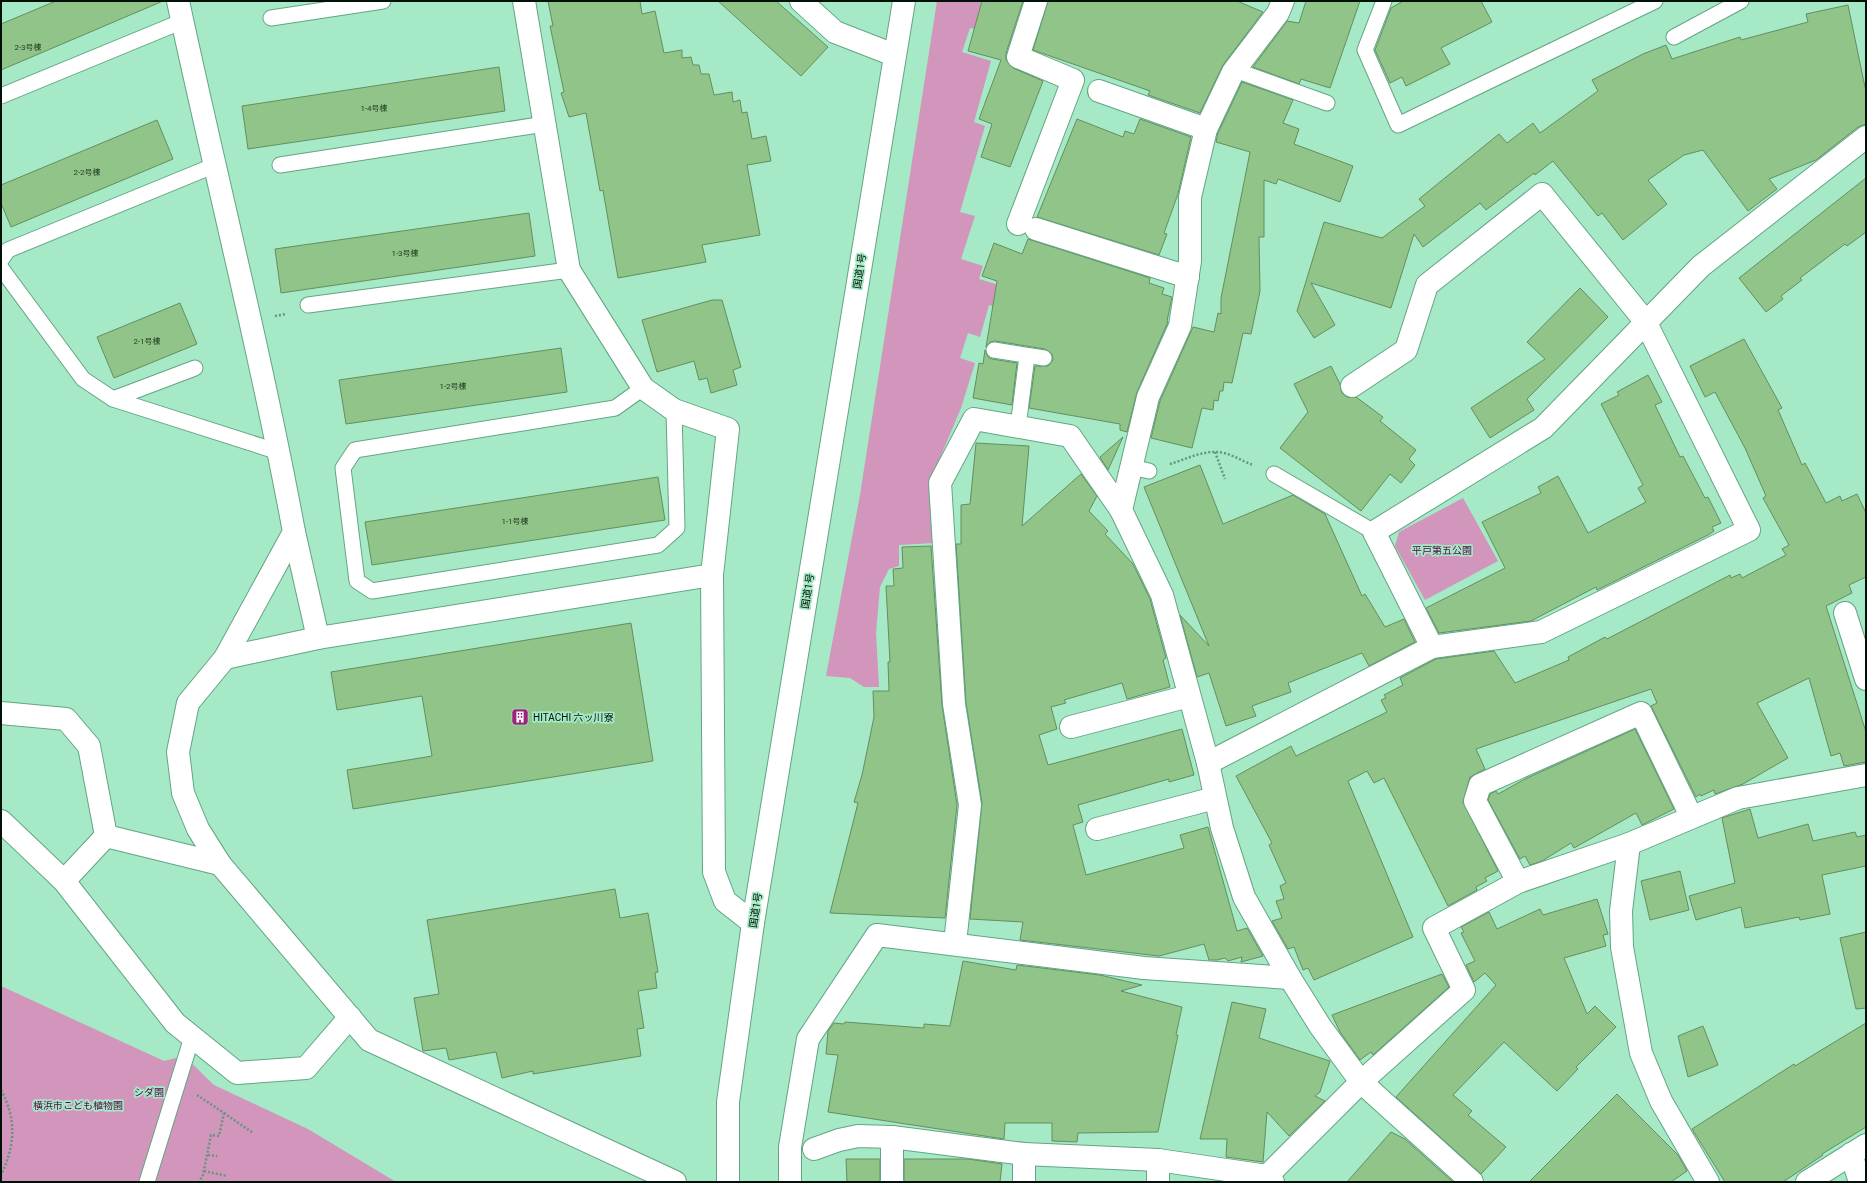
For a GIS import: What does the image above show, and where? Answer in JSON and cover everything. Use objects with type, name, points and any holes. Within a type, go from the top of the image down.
[{"type":"main road","points":[[524,1],[569,270],[643,388],[674,410],[728,429],[712,575],[714,872],[725,901],[753,923]]},
{"type":"main road","points":[[801,1],[835,32],[894,55]]},
{"type":"main road","name":"国道1号","points":[[728,1182],[728,1102],[753,923],[904,1]]},
{"type":"main road","points":[[1036,1],[1018,57],[1073,80],[1027,226],[1188,277]]},
{"type":"main road","points":[[1121,510],[1140,469],[1148,397],[1180,326],[1190,261],[1190,197],[1206,129],[1235,70],[1278,13],[1283,1]]},
{"type":"main road","points":[[180,11],[213,166],[252,321],[294,532],[318,638]]},
{"type":"main road","points":[[1099,91],[1206,129]]},
{"type":"main road","points":[[1432,647],[1374,532],[1543,428],[1645,321],[1701,266],[1866,137]]},
{"type":"main road","points":[[1208,763],[1432,647],[1541,632],[1749,530],[1645,321],[1542,194],[1427,284],[1406,350],[1352,386]]},
{"type":"main road","points":[[955,943],[970,805],[954,704],[940,483],[974,419],[1070,436],[1121,510],[1162,595],[1208,763],[1222,828],[1244,897],[1290,978],[1320,1026],[1361,1082],[1472,1182]]},
{"type":"main road","points":[[294,532],[225,658],[188,703],[178,752],[183,793],[198,829],[220,864],[369,1040],[674,1182]]},
{"type":"main road","points":[[225,658],[318,638],[712,575]]},
{"type":"main road","points":[[1845,613],[1866,679]]},
{"type":"main road","points":[[1071,728],[1189,696]]},
{"type":"main road","points":[[1,712],[66,719],[88,746],[106,836]]},
{"type":"main road","points":[[1518,882],[1475,801],[1480,785],[1641,713],[1691,816]]},
{"type":"main road","points":[[814,1149],[839,1140],[858,1136],[892,1137],[1024,1154],[1158,1160],[1270,1179],[1361,1082],[1464,990],[1434,928],[1518,882],[1629,844],[1691,816],[1738,798],[1866,775]]},
{"type":"main road","points":[[1097,829],[1215,798]]},
{"type":"main road","points":[[1,822],[64,881],[175,1023],[237,1073],[306,1068],[350,1017]]},
{"type":"main road","points":[[106,836],[220,864]]},
{"type":"main road","points":[[64,881],[106,836]]},
{"type":"main road","points":[[1629,844],[1621,911],[1622,947],[1641,1053],[1661,1101],[1708,1182]]},
{"type":"main road","points":[[790,1182],[790,1147],[808,1038],[877,935],[955,943],[1144,968],[1290,978]]},
{"type":"main road","points":[[892,1137],[892,1182]]},
{"type":"main road","points":[[1808,1182],[1859,1150]]},
{"type":"main road","points":[[1859,1150],[1860,1182]]},
{"type":"main road","points":[[1024,1154],[1024,1182]]},
{"type":"main road","points":[[1158,1160],[1158,1182]]},
{"type":"lane","points":[[271,18],[383,1]]},
{"type":"lane","points":[[1384,1],[1365,50],[1398,125],[1655,1]]},
{"type":"lane","points":[[1674,37],[1741,1]]},
{"type":"lane","points":[[1,96],[180,11]]},
{"type":"lane","points":[[1235,70],[1327,103]]},
{"type":"lane","points":[[280,165],[545,124]]},
{"type":"lane","points":[[1,260],[8,250],[213,166]]},
{"type":"lane","points":[[1,268],[83,379],[112,399],[279,452]]},
{"type":"lane","points":[[308,305],[569,270]]},
{"type":"lane","points":[[994,350],[1044,358]]},
{"type":"lane","points":[[1018,427],[1027,356]]},
{"type":"lane","points":[[112,399],[195,368]]},
{"type":"lane","points":[[643,388],[615,408],[356,450],[343,468],[357,581],[372,591],[658,545],[677,528],[674,410]]},
{"type":"lane","points":[[1274,474],[1374,532]]},
{"type":"lane","points":[[146,1182],[192,1037]]},
{"type":"path","points":[[274,316],[289,313]]},
{"type":"path","points":[[1140,469],[1203,453],[1215,452],[1222,453],[1274,474]]},
{"type":"path","points":[[1215,452],[1225,479]]},
{"type":"path","points":[[176,1086],[201,1096],[254,1133]]},
{"type":"path","points":[[1,1090],[11,1117],[12,1145],[1,1175]]},
{"type":"path","points":[[199,1182],[204,1171],[211,1135],[219,1136],[224,1113]]},
{"type":"path","points":[[208,1155],[217,1156]]},
{"type":"path","points":[[204,1171],[227,1176]]},
{"type":"green space","points":[[937,1],[984,2],[975,29],[970,28],[962,52],[991,61],[974,122],[985,126],[960,212],[975,216],[961,259],[983,266],[979,279],[1021,292],[999,308],[989,305],[980,337],[968,333],[960,358],[975,363],[961,408],[931,479],[934,543],[899,545],[899,566],[889,569],[880,587],[876,633],[879,687],[864,687],[850,678],[826,676],[860,495]]},
{"type":"green space","name":"平戸第五公園","points":[[1463,498],[1498,561],[1425,600],[1395,546],[1399,532]]},
{"type":"green space","name":"横浜市こども植物園","points":[[1,986],[164,1061],[184,1056],[214,1085],[308,1129],[396,1182],[1,1182]]},
{"type":"building","points":[[56,1],[163,1],[1,70],[1,24]]},
{"type":"building","points":[[548,1],[640,1],[642,14],[655,11],[664,53],[682,50],[682,58],[691,57],[693,65],[699,65],[701,74],[709,74],[714,95],[732,92],[733,102],[740,100],[742,113],[747,112],[752,139],[766,136],[771,161],[747,165],[760,235],[702,245],[706,262],[618,278],[603,190],[600,191],[586,113],[569,117],[561,93],[564,92],[550,26],[553,26]]},
{"type":"building","points":[[718,1],[776,1],[828,47],[801,76]]},
{"type":"building","points":[[982,1],[1023,1],[1006,53],[1006,60],[1013,68],[1043,81],[1010,167],[981,157],[992,124],[979,119],[1001,60],[968,51]]},
{"type":"building","points":[[1048,1],[1237,1],[1263,12],[1223,65],[1200,113],[1148,95],[1150,91],[1033,50]]},
{"type":"building","points":[[1306,1],[1360,1],[1330,88],[1301,79],[1299,84],[1253,67],[1287,21],[1299,23]]},
{"type":"building","points":[[1403,1],[1481,1],[1492,22],[1441,48],[1450,64],[1406,86],[1402,77],[1390,83],[1375,50],[1391,8]]},
{"type":"building","points":[[1848,5],[1866,92],[1866,124],[1858,127],[1816,160],[1769,179],[1777,189],[1748,211],[1703,150],[1684,155],[1648,180],[1667,204],[1623,240],[1602,213],[1598,216],[1553,161],[1535,175],[1534,173],[1486,210],[1480,203],[1423,247],[1414,234],[1391,308],[1311,283],[1335,325],[1314,338],[1297,311],[1324,222],[1382,238],[1425,206],[1419,199],[1499,134],[1507,143],[1533,123],[1540,133],[1598,91],[1592,80],[1643,54],[1666,45],[1672,59],[1740,37],[1741,40],[1808,22],[1806,14]]},
{"type":"building","points":[[499,67],[505,111],[248,149],[242,106]]},
{"type":"building","points":[[1242,82],[1293,100],[1283,123],[1299,129],[1294,144],[1353,166],[1340,202],[1278,179],[1276,184],[1264,180],[1264,237],[1259,237],[1260,291],[1251,334],[1243,333],[1232,383],[1224,382],[1223,391],[1220,391],[1218,401],[1214,400],[1213,410],[1202,408],[1192,448],[1151,438],[1160,401],[1193,327],[1214,332],[1218,313],[1221,314],[1221,298],[1250,152],[1216,142],[1218,133]]},
{"type":"building","points":[[1077,119],[1123,137],[1125,131],[1134,134],[1140,119],[1191,137],[1178,194],[1164,233],[1167,234],[1159,255],[1037,217]]},
{"type":"building","points":[[157,120],[173,159],[11,227],[1,203],[1,185]]},
{"type":"building","points":[[1866,178],[1866,232],[1847,246],[1845,244],[1800,278],[1802,280],[1781,296],[1783,299],[1766,312],[1739,278]]},
{"type":"building","points":[[529,213],[535,256],[281,293],[275,249]]},
{"type":"building","points":[[1028,239],[1150,278],[1149,283],[1164,288],[1162,294],[1172,297],[1168,322],[1137,392],[1127,432],[1120,430],[1120,424],[1029,408],[1035,366],[1048,366],[1053,360],[1052,354],[1045,349],[995,341],[990,342],[986,347],[997,281],[982,276],[994,243],[1022,254]]},
{"type":"building","points":[[1580,288],[1608,317],[1527,399],[1534,410],[1490,438],[1471,408],[1545,359],[1527,342]]},
{"type":"building","points":[[712,300],[722,300],[741,367],[733,370],[737,385],[711,393],[707,378],[699,380],[694,361],[657,372],[642,320]]},
{"type":"building","points":[[180,303],[197,344],[114,378],[97,337]]},
{"type":"building","points":[[1744,339],[1782,408],[1778,410],[1802,465],[1805,463],[1826,503],[1840,496],[1842,501],[1857,494],[1866,513],[1866,577],[1849,585],[1852,593],[1826,606],[1866,732],[1866,762],[1844,766],[1840,753],[1831,756],[1809,678],[1757,703],[1788,758],[1743,784],[1715,794],[1714,790],[1701,796],[1700,794],[1696,797],[1651,706],[1657,703],[1651,689],[1476,749],[1485,769],[1470,777],[1463,802],[1498,871],[1485,878],[1487,881],[1476,887],[1477,890],[1448,906],[1384,778],[1374,783],[1367,771],[1348,781],[1413,937],[1314,980],[1308,968],[1303,970],[1294,947],[1288,949],[1272,921],[1282,918],[1276,901],[1284,899],[1280,886],[1286,883],[1269,845],[1272,843],[1236,776],[1291,746],[1296,756],[1387,712],[1381,700],[1386,698],[1384,695],[1403,685],[1400,678],[1436,659],[1494,651],[1515,683],[1569,660],[1568,657],[1605,637],[1607,639],[1730,575],[1731,578],[1740,574],[1742,578],[1786,555],[1782,549],[1789,545],[1763,498],[1766,496],[1745,448],[1715,392],[1705,397],[1690,366]]},
{"type":"building","points":[[561,348],[567,392],[346,424],[339,380]]},
{"type":"building","points":[[985,350],[988,357],[992,359],[1017,363],[1012,405],[973,398],[979,363],[983,364]]},
{"type":"building","points":[[1331,366],[1340,384],[1342,393],[1347,397],[1356,397],[1383,417],[1380,421],[1416,450],[1409,459],[1415,465],[1401,483],[1390,474],[1361,511],[1280,448],[1308,412],[1294,384]]},
{"type":"building","points":[[1648,375],[1662,402],[1655,405],[1680,457],[1683,456],[1705,498],[1708,497],[1721,523],[1712,527],[1714,531],[1708,535],[1597,590],[1596,587],[1531,621],[1439,633],[1426,608],[1505,568],[1482,522],[1541,493],[1538,487],[1558,476],[1588,533],[1646,502],[1638,488],[1643,485],[1601,404],[1619,395],[1617,392]]},
{"type":"building","points":[[1123,437],[1108,470],[1100,457]]},
{"type":"building","points":[[976,443],[1029,446],[1022,526],[1081,474],[1097,496],[1089,511],[1108,531],[1105,534],[1133,564],[1150,599],[1166,658],[1163,660],[1170,687],[1127,699],[1122,683],[1064,700],[1066,703],[1051,707],[1057,729],[1039,735],[1048,765],[1182,729],[1194,775],[1169,782],[1169,779],[1078,805],[1083,822],[1073,825],[1086,875],[1184,848],[1180,835],[1208,827],[1237,931],[1247,928],[1263,956],[1241,962],[1242,957],[1228,961],[1225,958],[1209,960],[1204,944],[1159,956],[1020,940],[1023,922],[970,919],[982,803],[966,703],[956,544],[961,544],[961,505],[970,504]]},
{"type":"building","points":[[1200,465],[1223,524],[1293,495],[1325,514],[1362,596],[1365,594],[1385,627],[1404,619],[1415,642],[1369,666],[1362,653],[1288,683],[1291,692],[1252,706],[1256,716],[1226,726],[1209,673],[1197,677],[1180,615],[1209,646],[1144,487]]},
{"type":"building","points":[[658,477],[665,520],[372,565],[365,522]]},
{"type":"building","points":[[931,546],[942,705],[957,805],[945,918],[830,913],[858,803],[854,802],[862,775],[874,717],[873,691],[889,691],[888,662],[890,662],[886,586],[894,586],[893,569],[903,568],[902,547]]},
{"type":"building","name":"HITACHI 六ッ川寮","points":[[631,623],[653,761],[353,809],[347,770],[432,756],[422,696],[337,710],[331,672]]},
{"type":"building","points":[[1635,729],[1674,809],[1642,825],[1636,813],[1574,848],[1571,843],[1542,861],[1530,865],[1525,856],[1520,859],[1488,800],[1490,794],[1496,791],[1498,794],[1525,779]]},
{"type":"building","points":[[1750,809],[1758,838],[1808,824],[1813,841],[1855,832],[1857,837],[1866,835],[1866,866],[1822,875],[1830,914],[1800,920],[1799,917],[1745,928],[1741,907],[1696,920],[1689,896],[1735,883],[1722,818]]},
{"type":"building","points":[[1680,871],[1689,910],[1650,920],[1641,881]]},
{"type":"building","points":[[615,889],[620,918],[648,913],[658,972],[655,973],[657,988],[638,991],[644,1028],[637,1029],[641,1056],[533,1074],[533,1071],[502,1078],[496,1052],[449,1060],[446,1048],[423,1051],[414,998],[439,994],[427,920]]},
{"type":"building","points":[[1597,899],[1608,934],[1603,935],[1606,946],[1564,958],[1587,1014],[1595,1006],[1616,1027],[1576,1067],[1578,1069],[1557,1091],[1504,1042],[1453,1095],[1472,1111],[1468,1115],[1506,1147],[1481,1174],[1396,1097],[1496,985],[1485,973],[1474,982],[1466,965],[1475,961],[1461,933],[1464,932],[1461,927],[1489,912],[1497,929],[1540,909],[1543,915]]},
{"type":"building","points":[[1866,932],[1866,1008],[1856,1009],[1840,938]]},
{"type":"building","points":[[963,961],[1016,970],[1017,965],[1100,975],[1142,985],[1121,991],[1182,1007],[1176,1035],[1178,1035],[1158,1132],[1078,1133],[1077,1142],[1052,1141],[1052,1123],[1005,1123],[1004,1139],[828,1112],[838,1055],[826,1054],[828,1031],[834,1023],[844,1024],[845,1022],[924,1028],[924,1024],[950,1026]]},
{"type":"building","points":[[1442,974],[1449,987],[1373,1055],[1371,1052],[1360,1060],[1340,1032],[1332,1015]]},
{"type":"building","points":[[1232,1002],[1266,1009],[1259,1038],[1330,1061],[1320,1092],[1315,1096],[1325,1101],[1289,1136],[1267,1112],[1263,1162],[1226,1157],[1227,1139],[1200,1139]]},
{"type":"building","points":[[1866,1023],[1866,1127],[1822,1154],[1823,1155],[1783,1182],[1725,1182],[1692,1129],[1794,1064],[1795,1066]]},
{"type":"building","points":[[1703,1026],[1718,1065],[1688,1077],[1678,1036]]},
{"type":"building","points":[[1617,1094],[1678,1155],[1687,1171],[1671,1182],[1529,1182]]},
{"type":"building","points":[[1391,1132],[1405,1139],[1453,1182],[1347,1182]]},
{"type":"building","points":[[846,1159],[880,1159],[880,1182],[847,1182]]},
{"type":"building","points":[[904,1159],[968,1159],[1002,1164],[1000,1182],[904,1182]]},
{"type":"place","name":"HITACHI 六ッ川寮","points":[[520,717]]},
{"type":"park label","name":"シダ園","points":[[149,1092]]}]
